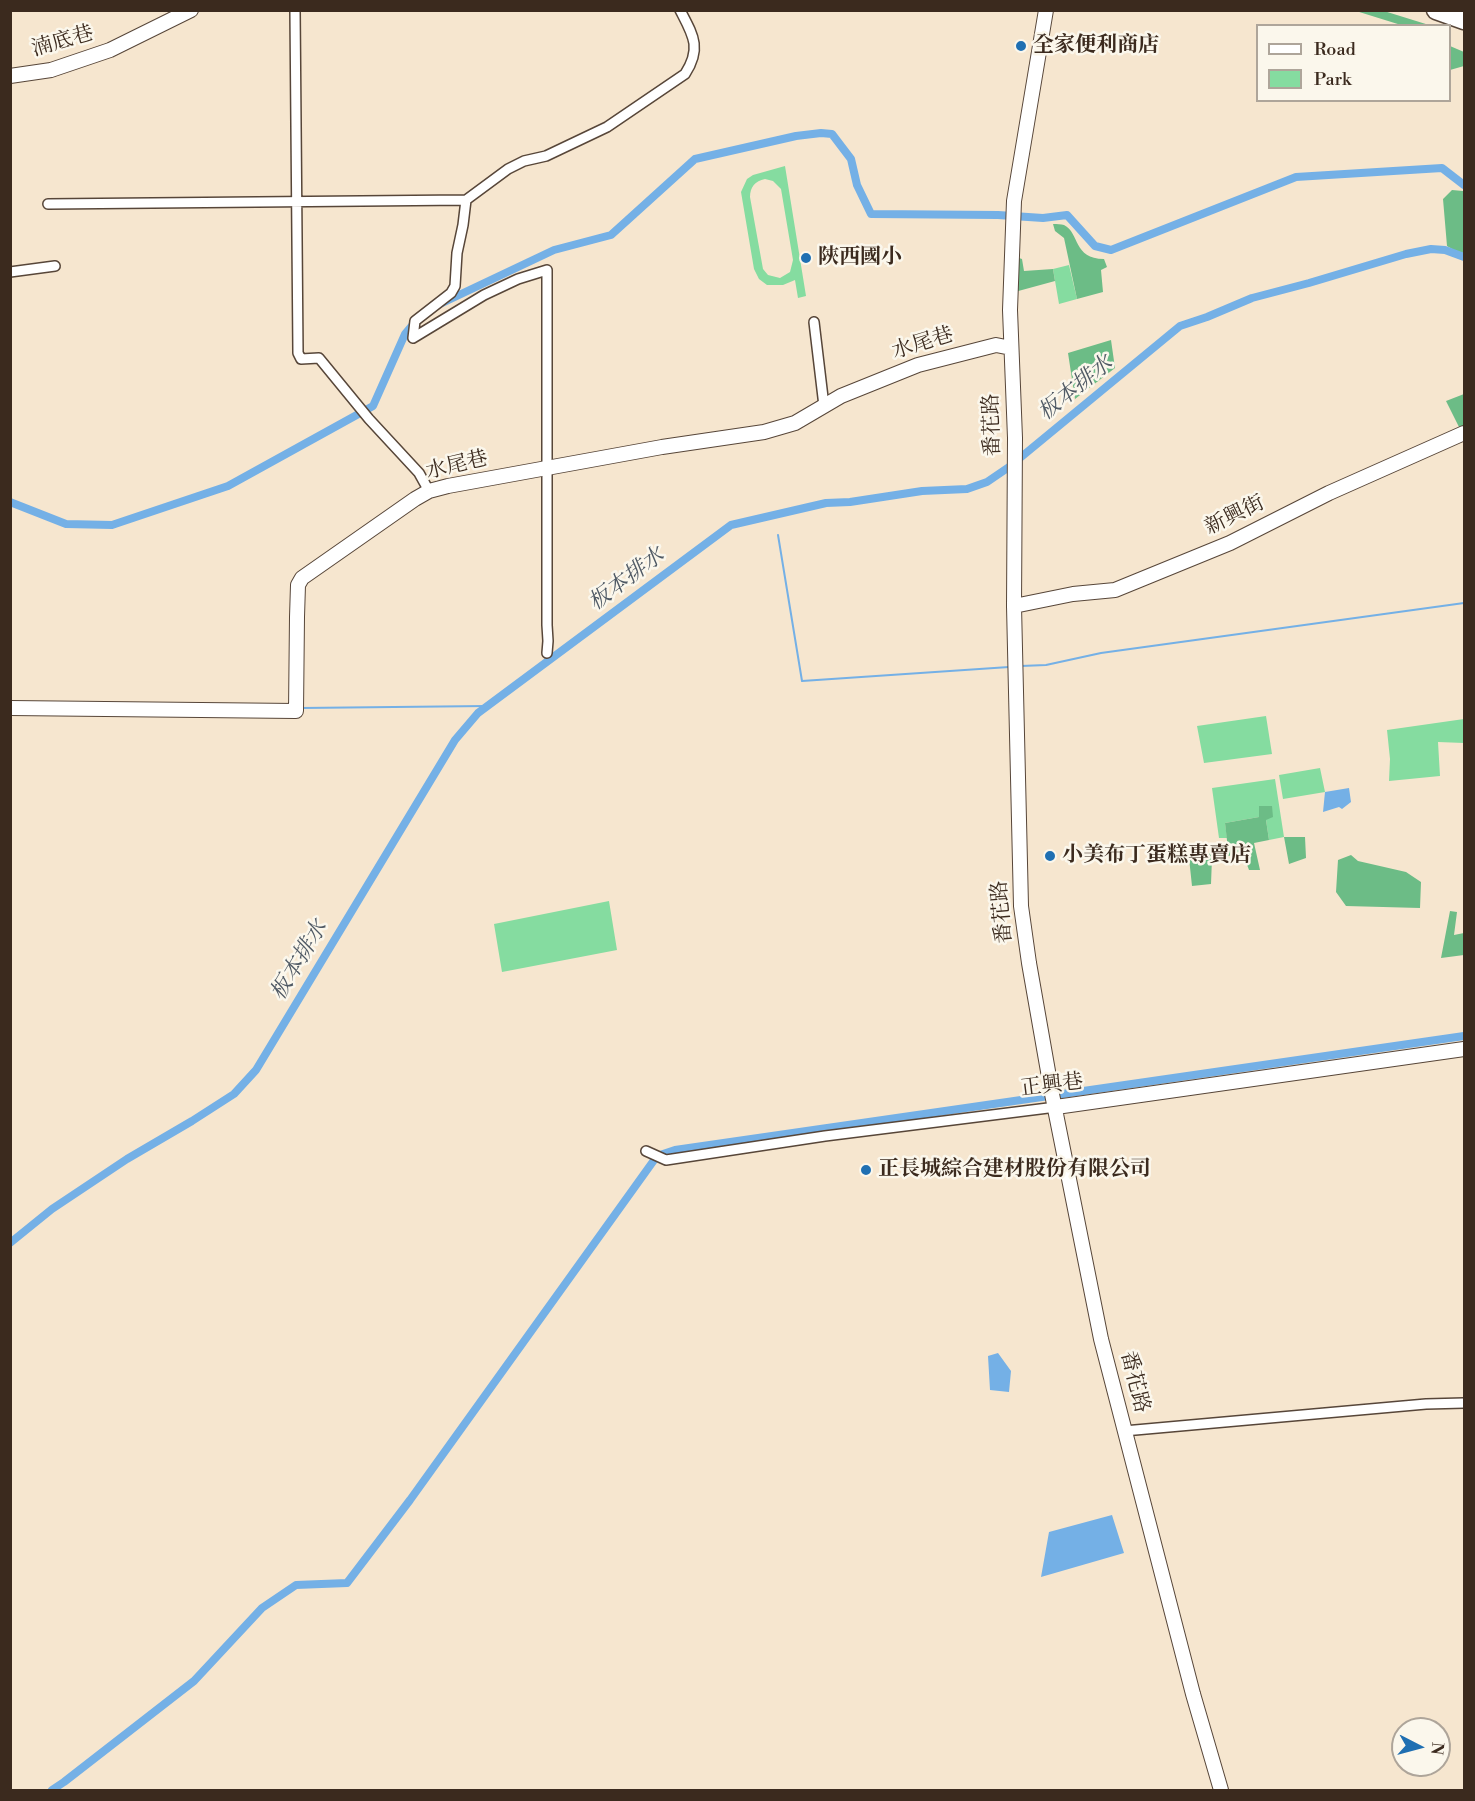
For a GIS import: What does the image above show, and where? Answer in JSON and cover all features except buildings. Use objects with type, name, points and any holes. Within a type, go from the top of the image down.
[{"type":"highway","points":[[1436,10],[1464,20]]},
{"type":"street","name":"湳底巷","points":[[10,76],[51,70],[110,50],[191,10]]},
{"type":"street","points":[[295,10],[298,353],[301,359],[319,358],[369,419],[418,473],[429,491]]},
{"type":"street","points":[[48,204],[466,200],[508,169],[524,161],[546,156],[607,127],[685,74],[692,61],[695,42],[680,10]]},
{"type":"street","name":"番花路","points":[[1046,10],[1014,201],[1010,310],[1015,438],[1014,606],[1022,906],[1029,963],[1101,1339],[1193,1694],[1221,1791]]},
{"type":"street","points":[[466,200],[457,254],[455,286],[451,293],[415,321],[414,338],[484,295],[518,279],[547,270],[547,653]]},
{"type":"street","points":[[10,272],[55,266]]},
{"type":"street","points":[[814,322],[824,406]]},
{"type":"street","name":"水尾巷","points":[[10,708],[296,711],[298,585],[302,578],[429,491],[662,447],[764,432],[795,423],[841,396],[918,365],[996,345],[1011,348]]},
{"type":"street","name":"新興街","points":[[1014,606],[1073,594],[1115,590],[1230,543],[1329,493],[1464,433]]},
{"type":"street","name":"正興巷","points":[[646,1151],[666,1160],[1464,1048]]},
{"type":"street","points":[[1125,1431],[1464,1402]]},
{"type":"green space","points":[[1356,11],[1384,11],[1426,24],[1398,24]]},
{"type":"green space","points":[[1451,46],[1464,52],[1464,66],[1451,70]]},
{"type":"green space","points":[[785,166],[806,296],[798,298],[795,280],[783,285],[767,285],[759,279],[754,269],[741,192],[747,179],[753,175]],"holes":[[[765,179],[773,181],[781,189],[793,260],[790,272],[780,278],[768,275],[763,269],[750,197],[752,187],[756,183]]]},
{"type":"green space","points":[[1452,190],[1463,191],[1464,195],[1464,256],[1447,246],[1443,199]]},
{"type":"green space","points":[[1053,224],[1064,225],[1069,229],[1087,255],[1104,259],[1107,267],[1101,270],[1103,292],[1077,299],[1064,238],[1055,231]]},
{"type":"green space","points":[[1013,256],[1022,259],[1024,271],[1053,269],[1055,281],[1011,293]]},
{"type":"green space","points":[[1069,265],[1077,299],[1059,304],[1053,269]]},
{"type":"green space","points":[[1111,340],[1115,368],[1075,399],[1068,353]]},
{"type":"green space","points":[[1464,394],[1464,434],[1463,435],[1446,401]]},
{"type":"green space","points":[[1266,716],[1272,754],[1204,763],[1197,726]]},
{"type":"green space","points":[[1464,719],[1464,743],[1438,742],[1440,776],[1389,781],[1390,759],[1387,730]]},
{"type":"green space","points":[[1320,768],[1325,792],[1283,799],[1279,775]]},
{"type":"green space","points":[[1275,779],[1284,837],[1269,840],[1266,820],[1259,817],[1225,823],[1227,838],[1219,838],[1212,788]]},
{"type":"green space","points":[[1259,806],[1272,806],[1273,817],[1266,820],[1269,840],[1254,843],[1260,870],[1249,870],[1243,854],[1212,858],[1211,884],[1192,886],[1189,858],[1228,849],[1225,823],[1259,817]]},
{"type":"green space","points":[[1284,837],[1305,837],[1306,858],[1289,864]]},
{"type":"green space","points":[[1351,855],[1358,861],[1406,872],[1421,882],[1420,908],[1346,906],[1336,892],[1338,860]]},
{"type":"green space","points":[[609,901],[617,950],[502,972],[494,924]]},
{"type":"green space","points":[[1450,911],[1457,912],[1454,935],[1464,933],[1464,955],[1441,958]]},
{"type":"water","points":[[1349,788],[1351,802],[1342,809],[1339,807],[1323,812],[1325,792]]},
{"type":"water","points":[[998,1353],[1011,1371],[1009,1392],[990,1390],[988,1356]]},
{"type":"water","points":[[1112,1515],[1124,1553],[1041,1577],[1049,1532]]},
{"type":"waterway","points":[[440,304],[554,250],[611,235],[695,159],[796,136],[821,133],[832,134],[851,159],[857,185],[871,214],[998,215],[1043,218],[1067,215],[1095,246],[1111,250],[1296,177],[1442,168],[1464,185]]},
{"type":"waterway","name":"板本排水","points":[[10,1243],[52,1209],[127,1159],[234,1094],[256,1070],[455,740],[478,713],[731,525],[826,503],[850,502],[922,491],[967,489],[987,482],[1009,467],[1180,326],[1252,298],[1406,254],[1431,249],[1445,250],[1464,257]]},
{"type":"waterway","points":[[10,502],[66,524],[112,525],[228,486],[373,406],[405,334],[415,322]]},
{"type":"waterway","points":[[778,535],[802,681],[1009,667]]},
{"type":"waterway","points":[[1021,666],[1046,665],[1101,653],[1464,603]]},
{"type":"waterway","points":[[301,708],[487,706]]},
{"type":"waterway","points":[[52,1790],[194,1681],[262,1608],[296,1585],[347,1583],[410,1500],[657,1156],[675,1150],[1464,1036]]},
{"type":"place","name":"全家便利商店","points":[[1021,46]]},
{"type":"place","name":"陝西國小","points":[[806,258]]},
{"type":"place","name":"小美布丁蛋糕專賣店","points":[[1050,856]]},
{"type":"place","name":"正長城綜合建材股份有限公司","points":[[866,1170]]}]
